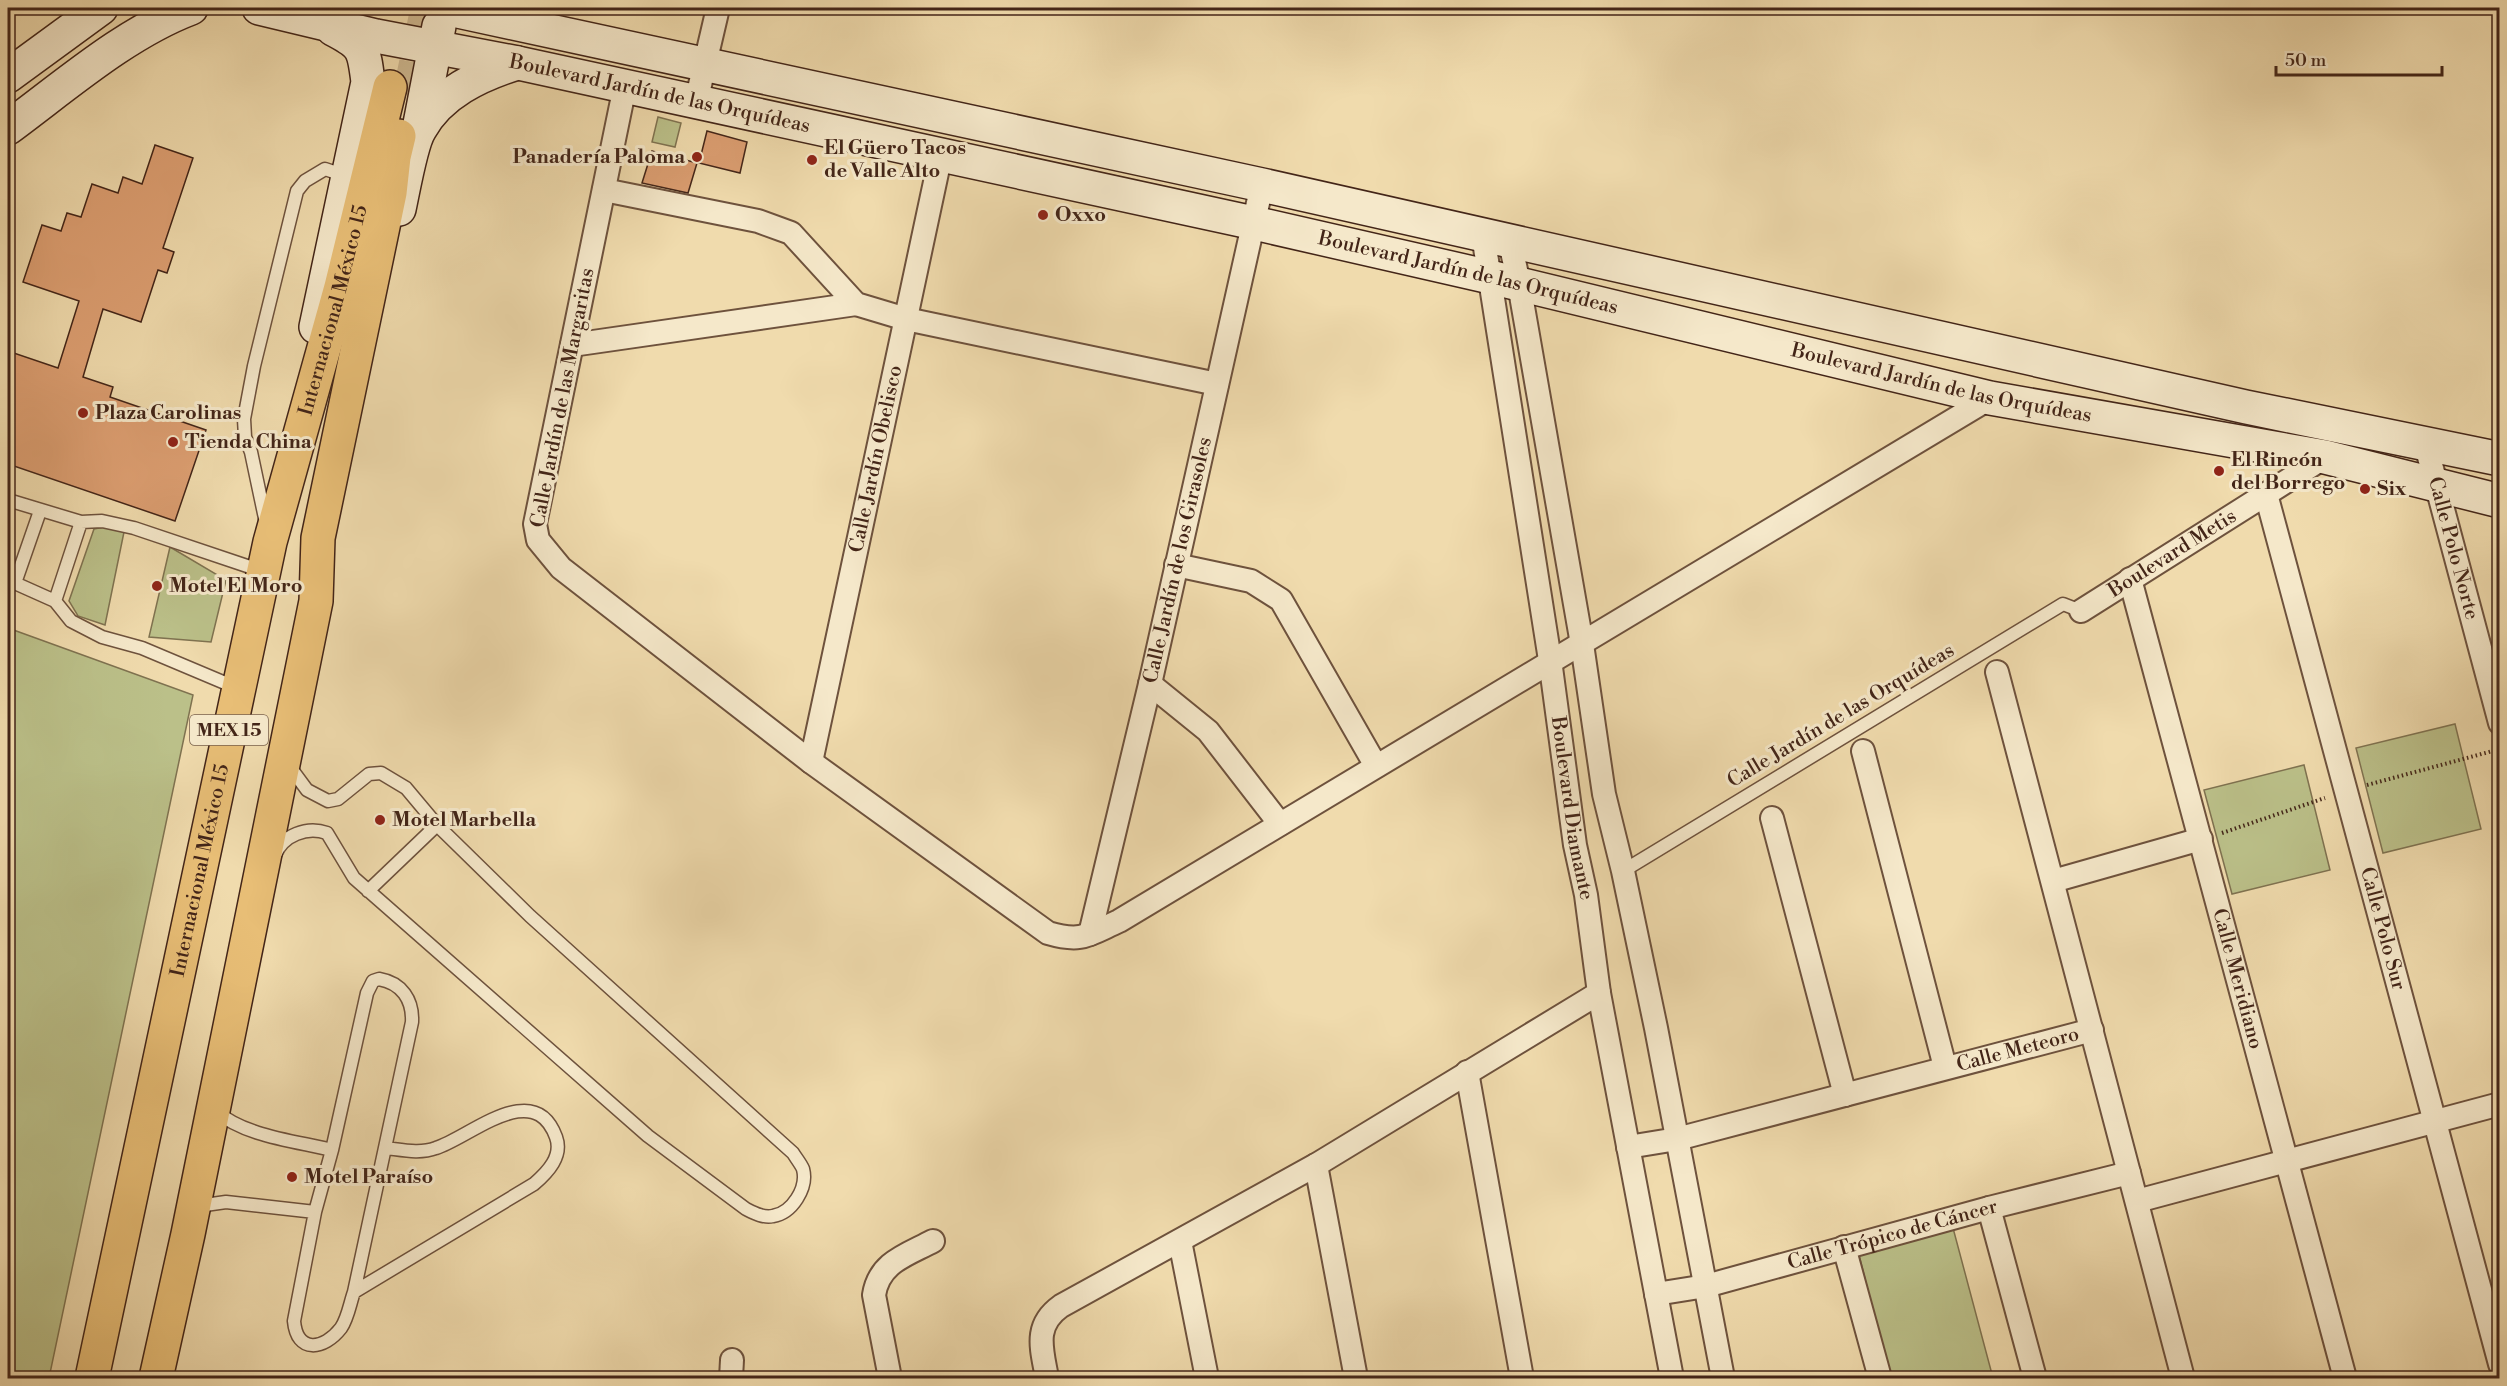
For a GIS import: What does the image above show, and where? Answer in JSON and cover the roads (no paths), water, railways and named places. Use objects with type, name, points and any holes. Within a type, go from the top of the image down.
[{"type":"main road","name":"Internacional México 15","points":[[156,1378],[188,1234],[285,760],[316,601],[320,522],[390,193],[394,157],[389,88]]},
{"type":"main road","name":"Internacional México 15","points":[[92,1378],[266,557],[341,287],[389,88]]},
{"type":"street","points":[[8,76],[101,8]]},
{"type":"street","points":[[8,128],[120,46],[163,18],[191,8]]},
{"type":"street","points":[[259,8],[318,22],[353,39],[389,88]]},
{"type":"street","points":[[320,522],[418,130],[443,8]]},
{"type":"street","name":"Boulevard Jardín de las Orquídeas","points":[[443,8],[1262,185],[2246,406],[2499,459]]},
{"type":"street","points":[[509,8],[534,29]]},
{"type":"street","points":[[696,102],[718,8]]},
{"type":"street","name":"Boulevard Jardín de las Orquídeas","points":[[318,22],[378,22],[435,48],[518,63],[1254,223],[1990,398],[2325,457],[2499,501]]},
{"type":"street","points":[[266,557],[347,177],[389,88],[378,22]]},
{"type":"street","points":[[418,130],[433,111],[468,83],[484,74],[518,63]]},
{"type":"street","name":"Calle Jardín de las Margaritas","points":[[625,86],[535,524],[538,540],[561,568],[811,762],[1048,933],[1076,939],[1090,934]]},
{"type":"street","name":"Calle Jardín Obelisco","points":[[811,762],[941,154]]},
{"type":"street","name":"Calle Jardín de los Girasoles","points":[[1090,934],[1150,684],[1262,185]]},
{"type":"street","points":[[604,190],[758,221],[791,233],[856,304]]},
{"type":"street","name":"Boulevard Diamante","points":[[1496,239],[1582,644],[1604,794],[1623,871],[1723,1378]]},
{"type":"street","name":"Boulevard Diamante","points":[[1496,239],[1505,281],[1550,660],[1575,845],[1586,895],[1599,993],[1672,1378]]},
{"type":"street","points":[[572,345],[856,304],[906,319],[1217,384]]},
{"type":"street","points":[[1090,934],[1119,921],[1550,660],[1582,644],[1990,398]]},
{"type":"street","name":"Calle Polo Norte","points":[[2425,442],[2499,723]]},
{"type":"street","name":"Boulevard Metis","points":[[2081,611],[2325,457]]},
{"type":"street","name":"Calle Polo Sur","points":[[2266,494],[2499,1364]]},
{"type":"street","points":[[1176,565],[1251,580],[1281,600],[1376,765]]},
{"type":"street","name":"Calle Meridiano","points":[[2130,579],[2345,1378]]},
{"type":"street","points":[[1997,672],[2092,1030]]},
{"type":"street","points":[[1150,684],[1208,731],[1280,824]]},
{"type":"street","points":[[1863,751],[1945,1067]]},
{"type":"street","points":[[1772,818],[1845,1095]]},
{"type":"street","points":[[2053,881],[2201,839]]},
{"type":"street","points":[[1047,1378],[1041,1334],[1052,1312],[1316,1165],[1599,993]]},
{"type":"street","name":"Calle Meteoro","points":[[1628,1147],[1677,1139],[2092,1030],[2183,1378]]},
{"type":"street","points":[[1467,1072],[1522,1378]]},
{"type":"street","points":[[2137,1201],[2499,1104]]},
{"type":"street","points":[[1316,1165],[1356,1378]]},
{"type":"street","name":"Calle Trópico de Cáncer","points":[[1656,1294],[1706,1286],[1844,1247],[2129,1173]]},
{"type":"street","points":[[1989,1209],[2035,1378]]},
{"type":"street","points":[[890,1378],[874,1295],[876,1281],[890,1264],[933,1241]]},
{"type":"street","points":[[1180,1241],[1207,1378]]},
{"type":"street","points":[[1844,1247],[1880,1378]]},
{"type":"lane","points":[[8,500],[81,522],[102,521],[266,557],[251,452],[245,437],[244,419],[250,380],[297,191],[304,181],[325,169],[347,177]]},
{"type":"lane","points":[[40,511],[11,581],[55,601],[71,621],[102,637],[142,648],[238,688]]},
{"type":"lane","points":[[55,601],[81,522]]},
{"type":"lane","name":"Calle Jardín de las Orquídeas","points":[[1623,871],[2063,604],[2081,611]]},
{"type":"lane","points":[[250,930],[266,895],[276,852],[289,837],[302,831],[327,833],[348,870],[369,891],[648,1136],[746,1209],[761,1216],[774,1216],[788,1209],[798,1197],[804,1184],[803,1168],[793,1153],[530,916],[437,825],[406,788],[381,773],[369,774],[338,799],[328,801],[307,790],[285,760]]},
{"type":"lane","points":[[369,891],[437,825]]},
{"type":"lane","points":[[379,979],[386,980],[403,992],[412,1009],[412,1022],[386,1148],[354,1292],[345,1322],[340,1330],[317,1344],[301,1343],[297,1337],[294,1321],[315,1212],[332,1150],[367,993],[373,981],[379,979]]},
{"type":"lane","points":[[213,1109],[227,1121],[242,1128],[332,1150]]},
{"type":"lane","points":[[354,1292],[534,1184],[546,1173],[556,1158],[558,1143],[552,1128],[540,1117],[527,1111],[489,1119],[439,1148],[424,1151],[386,1148]]},
{"type":"lane","points":[[188,1234],[196,1206],[210,1203],[226,1202],[315,1212]]},
{"type":"tunnel","points":[[409,95],[427,8]]},
{"type":"place","name":"Panadería Paloma","points":[[697,157]]},
{"type":"place","name":"El Güero Tacos de Valle Alto","points":[[812,160]]},
{"type":"place","name":"Oxxo","points":[[1043,215]]},
{"type":"place","name":"Plaza Carolinas","points":[[83,413]]},
{"type":"place","name":"Tienda China","points":[[173,442]]},
{"type":"place","name":"El Rincón del Borrego","points":[[2219,471]]},
{"type":"place","name":"Six","points":[[2365,489]]},
{"type":"place","name":"Motel El Moro","points":[[157,586]]},
{"type":"place","name":"Motel Marbella","points":[[380,820]]},
{"type":"place","name":"Motel Paraíso","points":[[292,1177]]}]
